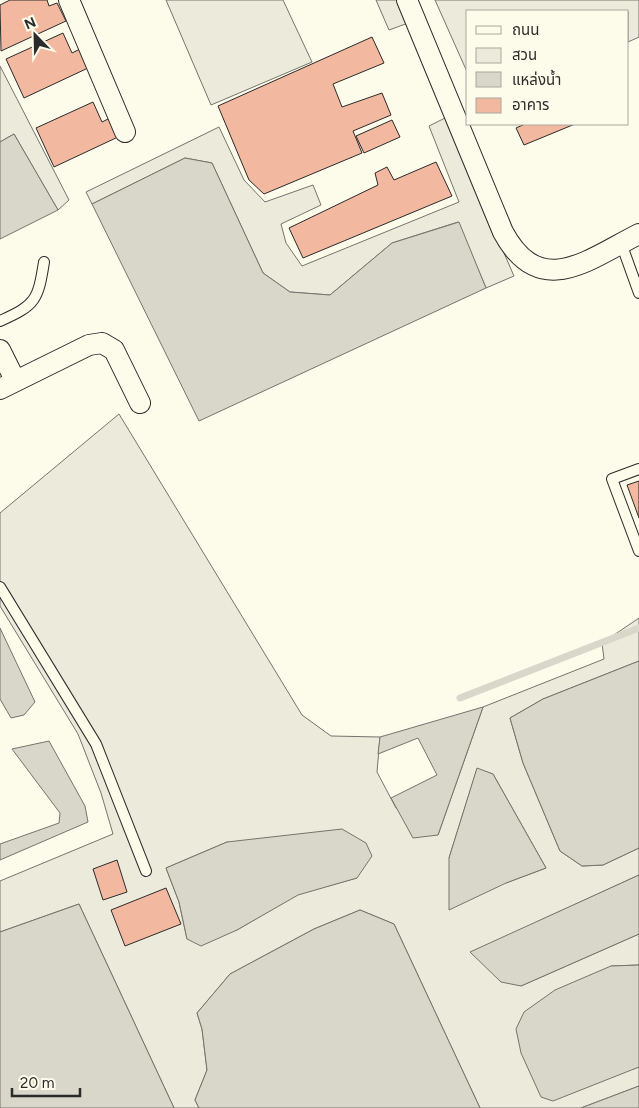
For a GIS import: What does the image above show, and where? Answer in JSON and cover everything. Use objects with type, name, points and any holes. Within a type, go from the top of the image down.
[{"type":"street","points":[[69,0],[125,132]]},
{"type":"street","points":[[408,0],[512,248],[524,261],[538,269],[556,271],[576,267],[639,234]]},
{"type":"street","points":[[0,350],[8,385],[90,345],[102,343],[114,350],[140,403]]},
{"type":"lane","points":[[621,243],[639,293]]},
{"type":"lane","points":[[0,321],[24,310],[39,293],[44,262]]},
{"type":"lane","points":[[639,469],[612,480],[639,551]]},
{"type":"lane","points":[[0,587],[96,744],[146,870]]},
{"type":"green space","points":[[166,0],[283,0],[312,62],[211,105]]},
{"type":"green space","points":[[376,0],[402,0],[411,22],[389,30]]},
{"type":"green space","points":[[435,0],[639,0],[639,37],[629,42],[629,10],[466,10],[466,70]]},
{"type":"green space","points":[[0,66],[69,200],[58,210],[14,134],[0,142]]},
{"type":"green space","points":[[445,118],[514,276],[486,288],[458,222],[392,243],[330,295],[290,292],[263,273],[212,163],[185,158],[92,204],[86,192],[219,127],[244,180],[265,202],[313,185],[321,205],[281,224],[286,243],[302,266],[459,202],[429,126]]},
{"type":"green space","points":[[119,414],[302,715],[331,736],[380,737],[377,772],[396,808],[438,835],[483,707],[604,659],[602,643],[639,618],[639,661],[543,699],[510,718],[523,763],[560,851],[582,866],[603,865],[639,848],[639,875],[539,921],[521,986],[639,934],[639,965],[611,966],[633,1069],[639,1067],[639,1086],[581,1108],[480,1108],[394,924],[360,910],[314,929],[230,974],[197,1013],[202,1029],[207,1070],[195,1100],[199,1108],[174,1108],[79,904],[0,932],[0,881],[113,834],[101,793],[78,734],[0,606],[0,513]],"holes":[[[477,769],[493,774],[546,868],[506,883],[449,858]],[[227,842],[357,878],[298,894],[237,930],[187,939],[179,902],[166,868]]]},
{"type":"water","points":[[14,134],[58,210],[0,239],[0,142]]},
{"type":"water","points":[[185,158],[212,163],[263,273],[290,292],[330,295],[392,243],[459,222],[486,288],[199,421],[92,204]]},
{"type":"water","points":[[0,628],[35,702],[24,715],[11,718],[0,699]]},
{"type":"water","points":[[639,661],[639,848],[603,865],[582,866],[560,851],[523,763],[510,718],[543,699]]},
{"type":"water","points":[[483,707],[438,835],[413,838],[391,798],[437,775],[418,738],[378,754],[380,737]]},
{"type":"water","points":[[49,741],[85,806],[88,822],[0,860],[0,844],[59,823],[60,813],[12,749]]},
{"type":"water","points":[[477,768],[493,774],[546,868],[506,883],[449,910],[449,858]]},
{"type":"water","points":[[342,829],[366,843],[372,856],[357,878],[298,895],[237,930],[201,946],[187,939],[179,902],[166,868],[227,842]]},
{"type":"water","points":[[639,875],[639,934],[521,986],[501,982],[470,952]]},
{"type":"water","points":[[79,904],[174,1108],[0,1108],[0,932]]},
{"type":"water","points":[[360,910],[394,924],[480,1108],[199,1108],[195,1100],[207,1070],[202,1029],[197,1013],[230,974],[314,929]]},
{"type":"water","points":[[639,965],[639,1067],[553,1101],[541,1097],[521,1053],[516,1029],[524,1012],[555,990],[611,966]]},
{"type":"water","points":[[639,1086],[639,1108],[581,1108]]},
{"type":"building","points":[[10,0],[47,0],[49,6],[57,3],[66,21],[1,51],[0,5]]},
{"type":"building","points":[[63,33],[72,53],[80,49],[88,68],[24,98],[6,59]]},
{"type":"building","points":[[372,37],[384,63],[333,84],[342,107],[382,93],[391,115],[353,131],[362,153],[264,194],[249,180],[218,106]]},
{"type":"building","points":[[93,102],[102,122],[110,118],[118,137],[54,167],[36,128]]},
{"type":"building","points":[[392,120],[400,137],[364,153],[356,136]]},
{"type":"building","points":[[523,125],[573,125],[524,145],[516,128]]},
{"type":"building","points":[[436,162],[452,196],[303,258],[289,228],[378,185],[375,173],[387,167],[394,180]]},
{"type":"building","points":[[639,481],[639,518],[627,485]]},
{"type":"building","points":[[117,860],[127,892],[103,900],[93,869]]},
{"type":"building","points":[[166,888],[181,924],[125,946],[111,910]]},
{"type":"waterway","points":[[460,698],[639,628]]}]
